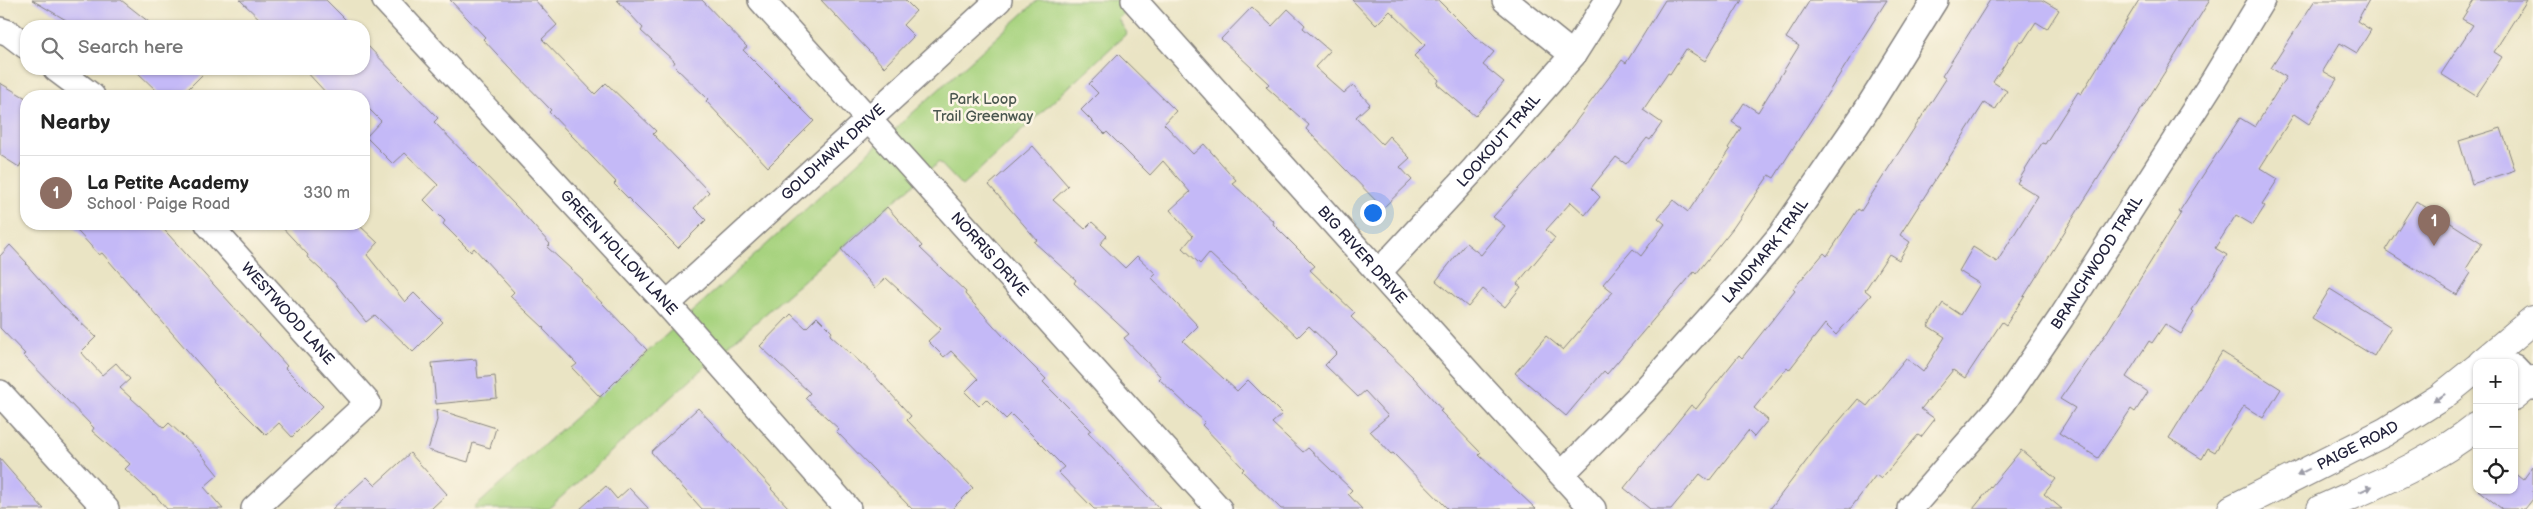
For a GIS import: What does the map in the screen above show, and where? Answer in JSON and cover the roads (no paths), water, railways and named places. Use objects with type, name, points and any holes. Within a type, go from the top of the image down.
[{"type":"main road","points":[[2518,364],[2533,320]]},
{"type":"main road","name":"PAIGE ROAD","points":[[2232,509],[2263,501],[2385,432],[2441,397],[2473,371]]},
{"type":"main road","points":[[2321,509],[2412,469],[2461,439],[2473,429]]},
{"type":"street","name":"GREEN HOLLOW LANE","points":[[385,0],[667,304],[848,509]]},
{"type":"street","name":"NORRIS DRIVE","points":[[761,0],[1219,509]]},
{"type":"street","name":"GOLDHAWK DRIVE","points":[[667,304],[870,121],[999,0]]},
{"type":"street","name":"BIG RIVER DRIVE","points":[[1134,0],[1593,509]]},
{"type":"street","points":[[1505,0],[1573,54]]},
{"type":"street","name":"LOOKOUT TRAIL","points":[[1378,272],[1474,169],[1573,54],[1608,0]]},
{"type":"street","name":"LANDMARK TRAIL","points":[[1562,474],[1644,391],[1740,284],[1780,236],[1864,114],[1935,0]]},
{"type":"street","name":"BRANCHWOOD TRAIL","points":[[1910,509],[2003,403],[2061,318],[2213,81],[2262,0]]},
{"type":"street","points":[[0,30],[9,33],[20,41]]},
{"type":"street","points":[[64,75],[84,90]]},
{"type":"street","name":"WESTWOOD LANE","points":[[213,230],[368,403],[254,509]]},
{"type":"street","points":[[0,393],[106,509]]},
{"type":"place","name":"La Petite Academy","points":[[2434,246]]},
{"type":"park label","name":"Park Loop Trail Greenway","points":[[983,108]]}]
